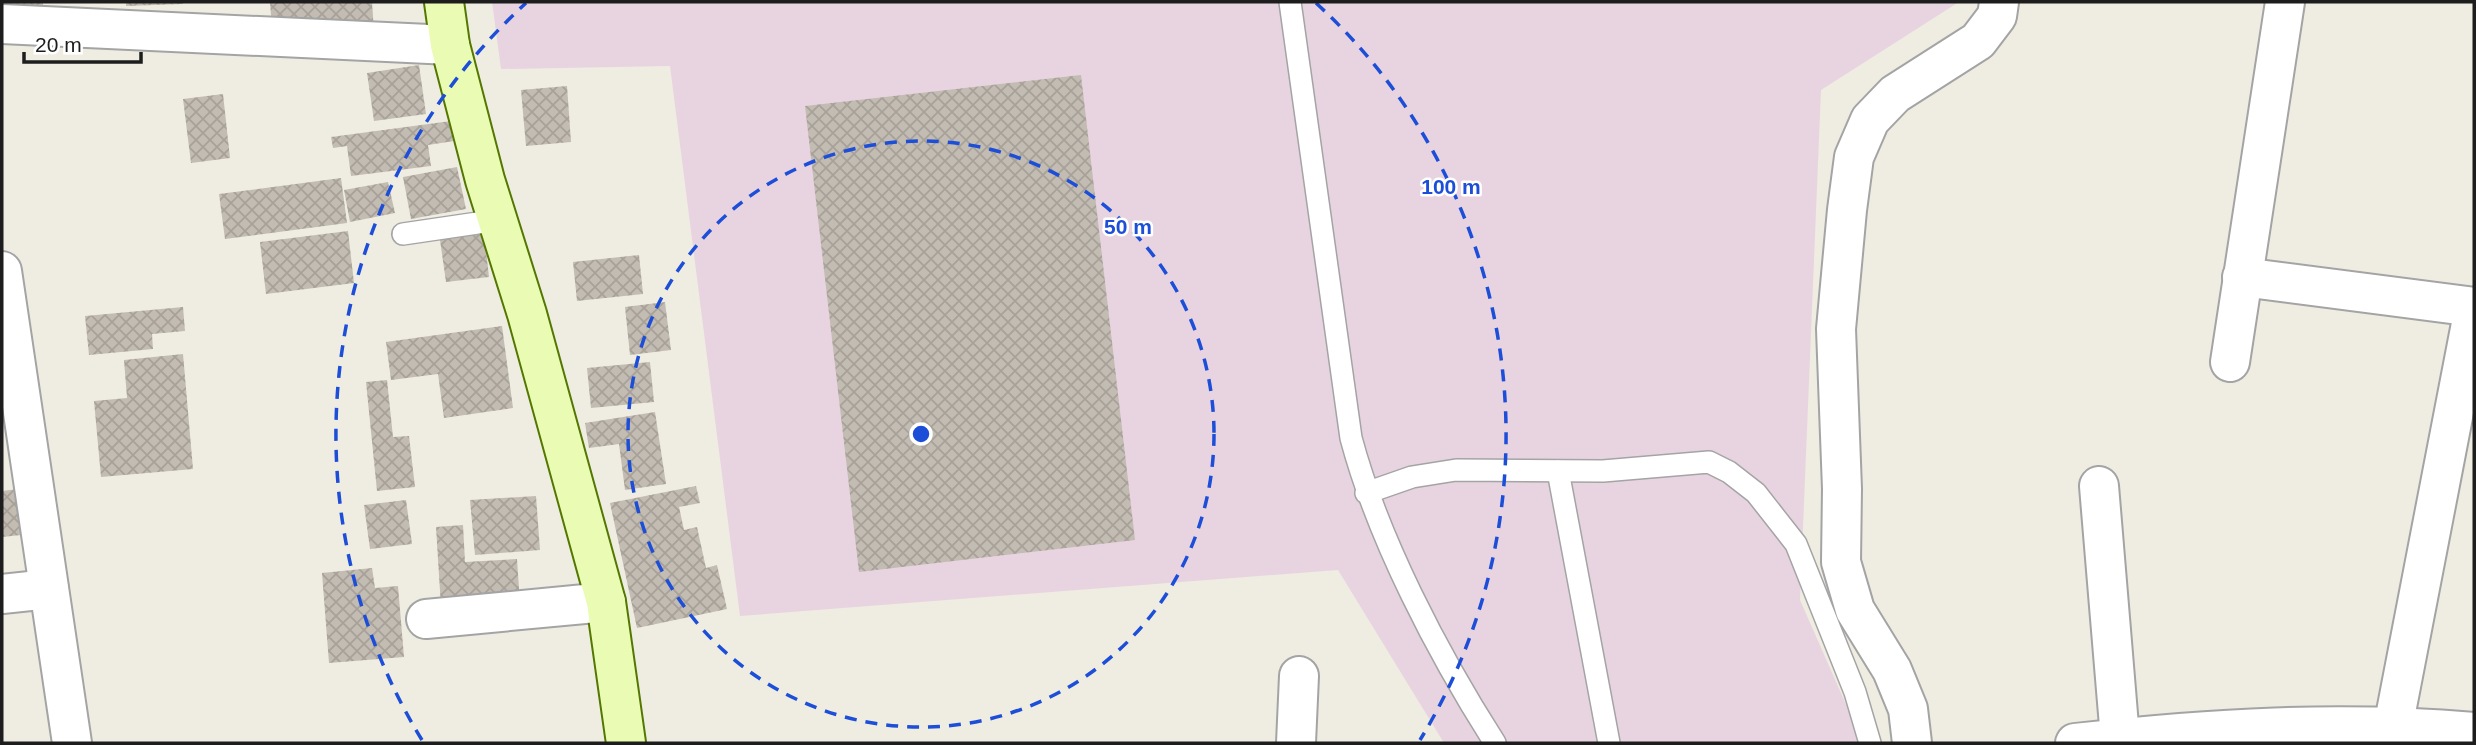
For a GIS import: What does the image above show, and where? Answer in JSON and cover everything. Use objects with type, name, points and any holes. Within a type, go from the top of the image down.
[{"type":"street","points":[[444,2],[450,45],[606,602],[626,743]]},
{"type":"street","points":[[1912,743],[1909,709],[1892,670],[1855,610],[1841,562],[1842,489],[1836,329],[1847,210],[1854,158],[1870,120],[1895,94],[1978,41],[1997,16],[2000,2]]},
{"type":"street","points":[[2230,362],[2285,2]]},
{"type":"street","points":[[2,24],[450,45]]},
{"type":"street","points":[[2,271],[72,743]]},
{"type":"street","points":[[2242,277],[2474,308],[2392,734]]},
{"type":"street","points":[[2099,486],[2120,738]]},
{"type":"street","points":[[2,594],[50,589]]},
{"type":"street","points":[[426,619],[606,602]]},
{"type":"street","points":[[1296,743],[1298,676]]},
{"type":"street","points":[[2075,743],[2266,727],[2392,734],[2474,732]]},
{"type":"lane","points":[[1290,2],[1350,438],[1366,493],[1425,622],[1495,743]]},
{"type":"lane","points":[[403,234],[498,220]]},
{"type":"lane","points":[[1366,493],[1412,477],[1455,470],[1603,471],[1709,462],[1729,472],[1756,494],[1796,544],[1855,692],[1870,743]]},
{"type":"lane","points":[[1558,471],[1609,743]]},
{"type":"shaded area","points":[[492,2],[1959,2],[1821,90],[1800,600],[1863,743],[1444,743],[1338,570],[740,616],[670,66],[501,69]]},
{"type":"building","points":[[2,2],[43,2],[43,16],[2,17]]},
{"type":"building","points":[[126,2],[183,2],[183,4],[126,6]]},
{"type":"building","points":[[270,2],[372,2],[374,32],[272,28]]},
{"type":"building","points":[[419,65],[426,114],[374,121],[367,73]]},
{"type":"building","points":[[1081,75],[1135,540],[859,572],[805,106]]},
{"type":"building","points":[[567,86],[571,142],[526,146],[521,90]]},
{"type":"building","points":[[223,94],[230,158],[191,163],[183,99]]},
{"type":"building","points":[[451,121],[454,141],[428,145],[431,166],[351,176],[347,146],[333,148],[331,137]]},
{"type":"building","points":[[457,167],[466,209],[411,219],[403,177]]},
{"type":"building","points":[[341,178],[347,223],[225,239],[219,194]]},
{"type":"building","points":[[388,182],[395,213],[350,222],[344,190]]},
{"type":"building","points":[[348,231],[354,283],[266,294],[260,242]]},
{"type":"building","points":[[484,233],[489,277],[446,282],[440,240]]},
{"type":"building","points":[[639,255],[643,294],[577,301],[573,262]]},
{"type":"building","points":[[665,302],[671,350],[630,355],[625,307]]},
{"type":"building","points":[[183,307],[185,331],[152,334],[153,349],[89,355],[85,316]]},
{"type":"building","points":[[502,326],[513,408],[444,418],[438,374],[391,380],[386,342]]},
{"type":"building","points":[[183,354],[193,469],[101,477],[94,401],[127,398],[124,360]]},
{"type":"building","points":[[650,362],[654,402],[591,408],[587,368]]},
{"type":"building","points":[[387,380],[393,437],[409,436],[415,487],[377,491],[366,382]]},
{"type":"building","points":[[655,412],[666,484],[625,490],[619,444],[589,448],[585,423]]},
{"type":"building","points":[[696,486],[700,503],[679,507],[684,530],[697,527],[706,568],[717,565],[727,609],[637,628],[610,503]]},
{"type":"building","points":[[26,488],[31,534],[2,537],[2,491]]},
{"type":"building","points":[[536,496],[540,550],[475,555],[470,500]]},
{"type":"building","points":[[406,500],[412,544],[370,549],[364,505]]},
{"type":"building","points":[[463,525],[465,562],[517,559],[520,603],[441,607],[436,527]]},
{"type":"building","points":[[372,568],[375,588],[398,586],[404,657],[329,663],[322,573]]}]
